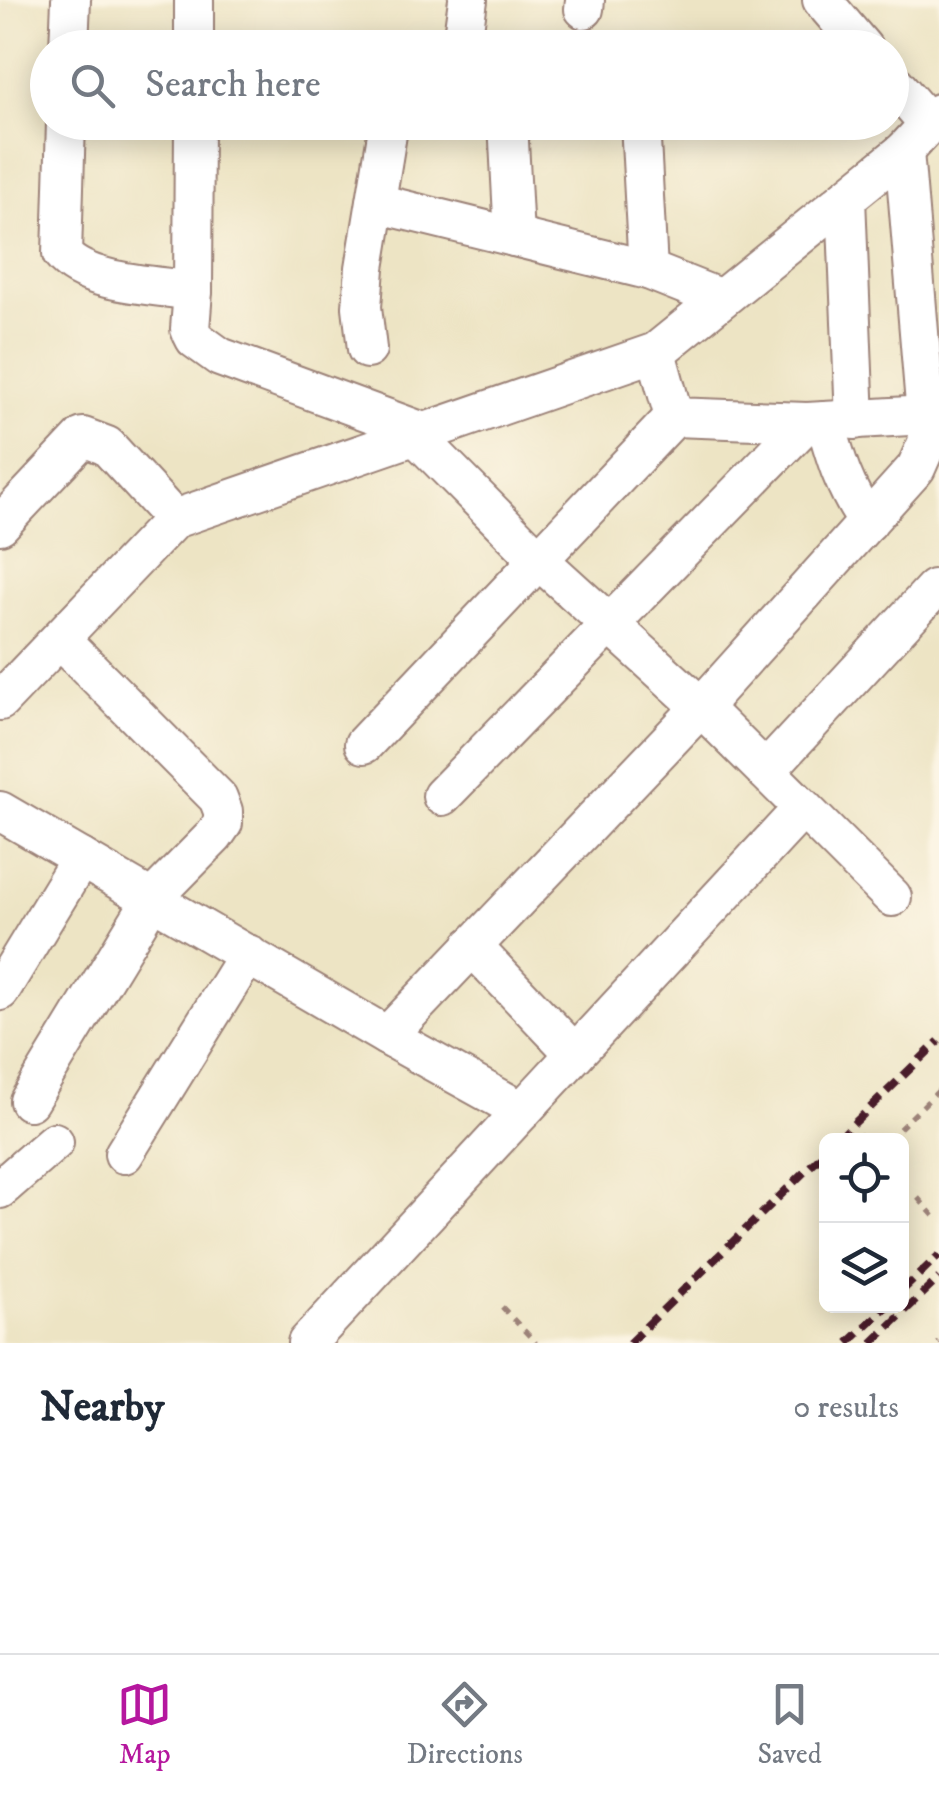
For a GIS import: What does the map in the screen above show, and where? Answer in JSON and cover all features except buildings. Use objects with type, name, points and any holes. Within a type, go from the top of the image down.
[{"type":"street","points":[[70,30],[71,0]]},
{"type":"street","points":[[194,0],[194,30]]},
{"type":"street","points":[[822,0],[848,30]]},
{"type":"street","points":[[387,1036],[701,707],[916,468],[928,440],[924,129],[909,106]]},
{"type":"street","points":[[0,701],[174,519],[656,352],[846,198],[924,129]]},
{"type":"street","points":[[65,140],[62,254],[70,264],[95,276],[193,291]]},
{"type":"street","points":[[194,140],[190,329],[195,340],[220,357],[421,434],[539,560],[701,707],[892,896]]},
{"type":"street","points":[[367,349],[362,306],[365,268],[386,140]]},
{"type":"street","points":[[509,140],[514,237]]},
{"type":"street","points":[[641,140],[648,270]]},
{"type":"street","points":[[846,198],[829,421],[841,476],[868,522]]},
{"type":"street","points":[[376,203],[648,270],[721,299]]},
{"type":"street","points":[[656,352],[674,417]]},
{"type":"street","points":[[364,744],[674,417],[829,421],[926,415]]},
{"type":"street","points":[[442,796],[610,624],[829,421]]},
{"type":"street","points":[[0,525],[83,437],[106,446],[174,519]]},
{"type":"street","points":[[766,771],[934,588]]},
{"type":"street","points":[[29,1101],[152,899],[223,823],[218,798],[60,639]]},
{"type":"street","points":[[306,1343],[803,808]]},
{"type":"street","points":[[0,812],[522,1111]]},
{"type":"street","points":[[0,991],[81,858]]},
{"type":"street","points":[[472,946],[575,1054]]},
{"type":"street","points":[[124,1154],[248,954]]},
{"type":"street","points":[[0,1189],[54,1142]]},
{"type":"path","points":[[895,1133],[939,1090]]},
{"type":"path","points":[[918,1198],[936,1212],[939,1222]]},
{"type":"path","points":[[502,1306],[536,1343]]},
{"type":"railway","points":[[844,1133],[939,1041]]},
{"type":"railway","points":[[629,1343],[819,1158]]},
{"type":"railway","points":[[909,1284],[939,1255]]},
{"type":"railway","points":[[872,1343],[939,1278]]},
{"type":"railway","points":[[848,1343],[880,1313]]}]
